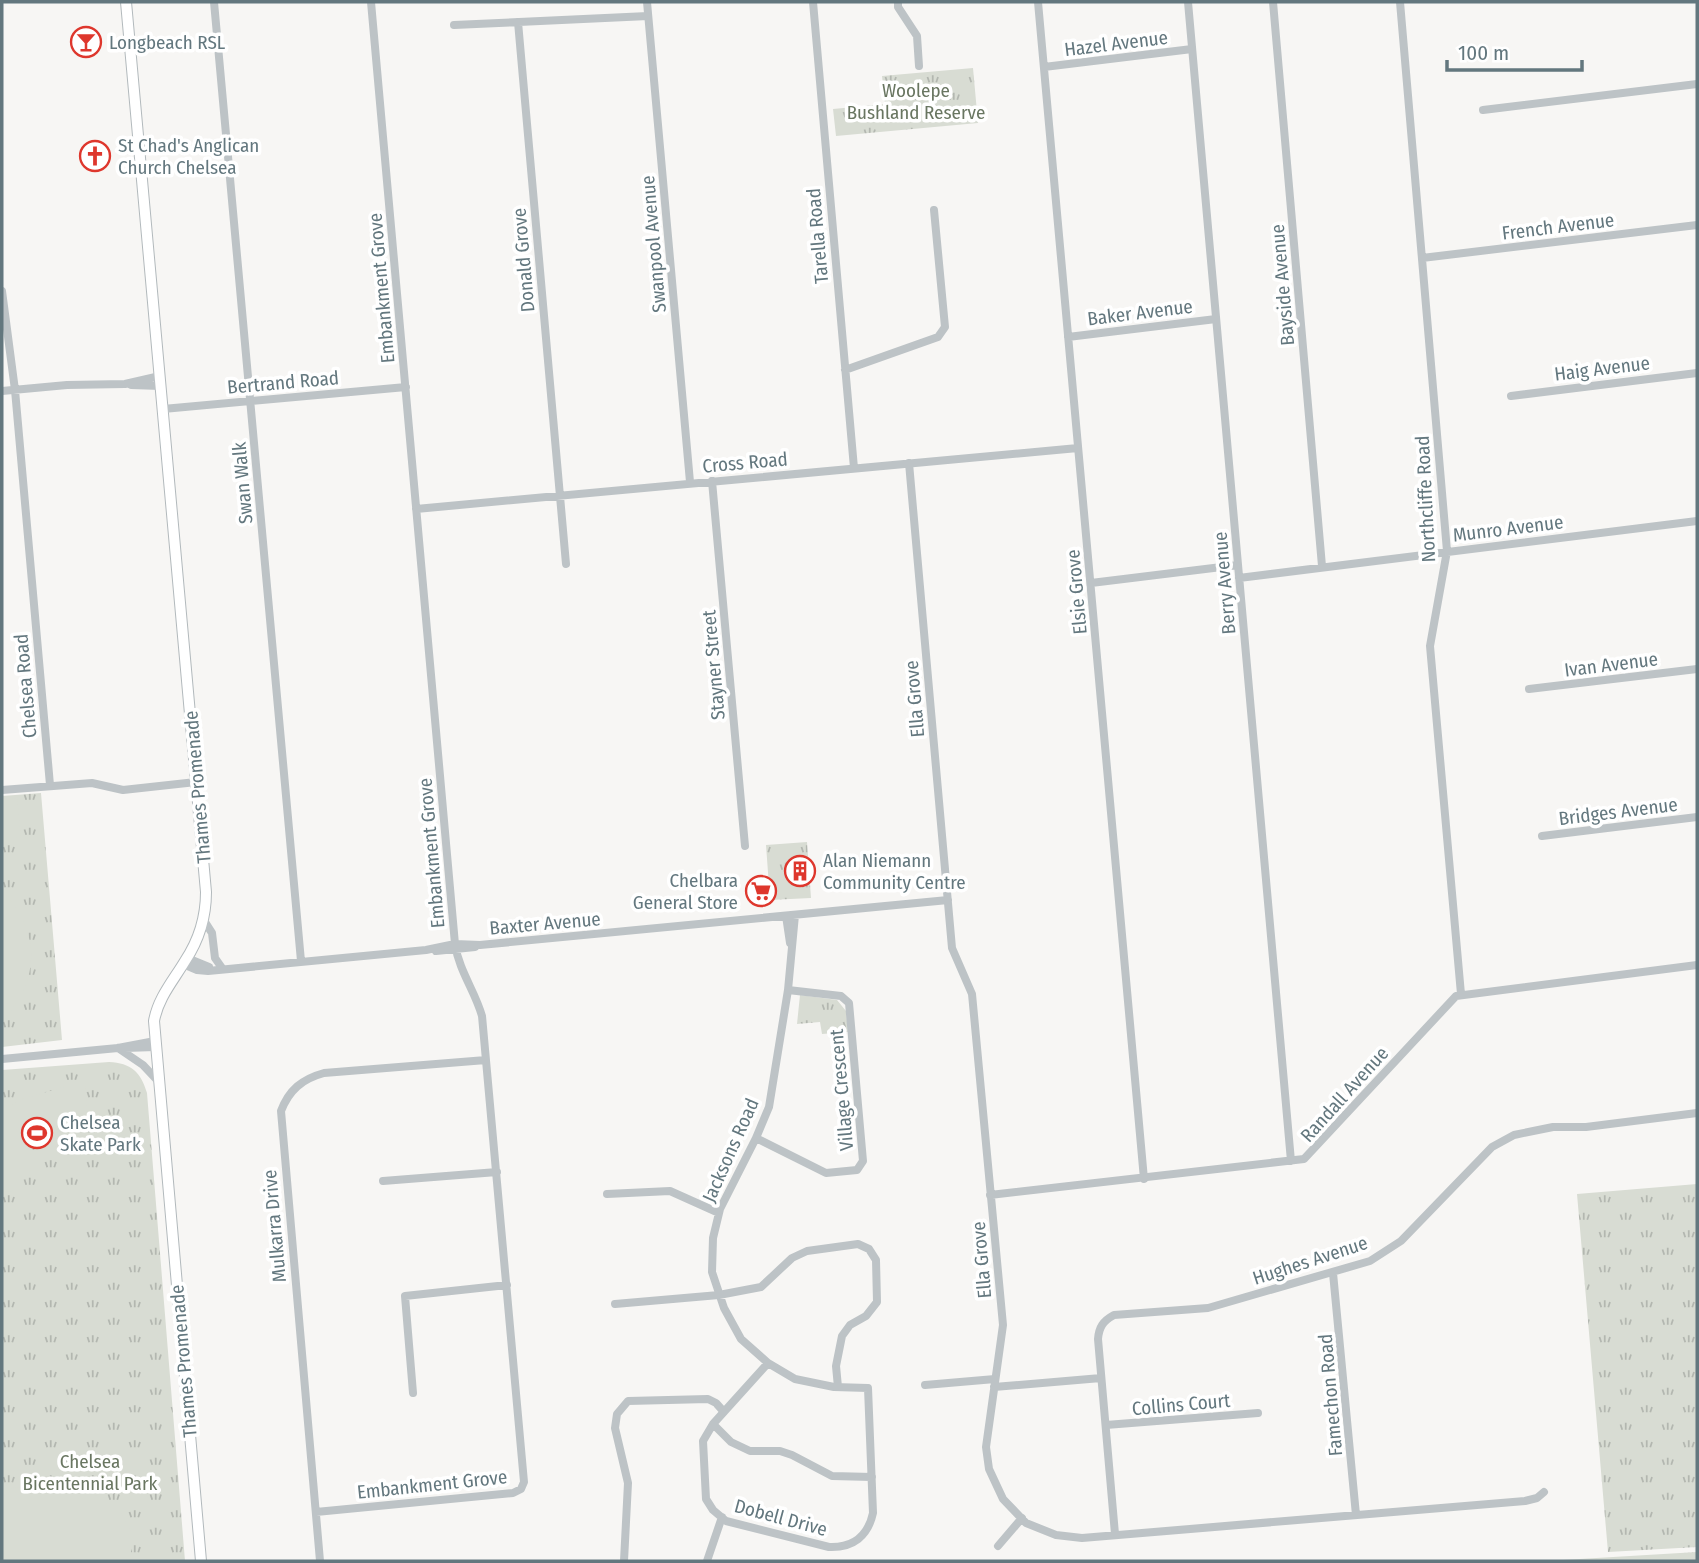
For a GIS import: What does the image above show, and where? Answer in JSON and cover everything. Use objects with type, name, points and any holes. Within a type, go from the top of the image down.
[{"type":"main road","name":"Thames Promenade","points":[[126,2],[206,892],[198,938],[158,1005],[155,1021],[158,1081],[201,1561]]},
{"type":"street","name":"Swan Walk","points":[[214,2],[301,961]]},
{"type":"street","name":"Embankment Grove","points":[[316,1512],[513,1493],[521,1489],[524,1477],[482,1016],[478,1002],[458,963],[456,947],[371,2]]},
{"type":"street","name":"Swanpool Avenue","points":[[647,2],[690,482]]},
{"type":"street","name":"Tarella Road","points":[[813,2],[854,468]]},
{"type":"street","points":[[898,2],[898,7],[917,36],[919,66]]},
{"type":"street","name":"Elsie Grove","points":[[1038,2],[1144,1179]]},
{"type":"street","name":"Berry Avenue","points":[[1188,2],[1291,1161]]},
{"type":"street","name":"Bayside Avenue","points":[[1273,2],[1322,566]]},
{"type":"street","name":"Northcliffe Road","points":[[1400,2],[1447,551],[1447,563],[1430,646],[1461,994]]},
{"type":"street","points":[[454,24],[648,16]]},
{"type":"street","name":"Donald Grove","points":[[518,22],[566,564]]},
{"type":"street","name":"Hazel Avenue","points":[[1044,67],[1192,49]]},
{"type":"street","points":[[1483,110],[1697,83]]},
{"type":"street","points":[[845,370],[937,337],[945,327],[934,210]]},
{"type":"street","name":"French Avenue","points":[[1422,258],[1697,225]]},
{"type":"street","name":"Chelsea Road","points":[[2,291],[15,390],[50,785]]},
{"type":"street","name":"Baker Avenue","points":[[1068,337],[1216,319]]},
{"type":"street","name":"Haig Avenue","points":[[1511,396],[1697,373]]},
{"type":"street","points":[[2,391],[160,381]]},
{"type":"street","name":"Bertrand Road","points":[[163,409],[406,387]]},
{"type":"street","name":"Cross Road","points":[[416,509],[1078,448]]},
{"type":"street","name":"Ella Grove","points":[[909,463],[952,948],[972,995],[1003,1325],[986,1447],[989,1469],[1003,1499],[1026,1522],[1056,1535],[1082,1538],[1525,1501],[1537,1498],[1544,1492]]},
{"type":"street","name":"Stayner Street","points":[[712,481],[745,846]]},
{"type":"street","name":"Munro Avenue","points":[[1239,578],[1697,521]]},
{"type":"street","points":[[1091,583],[1238,565]]},
{"type":"street","name":"Ivan Avenue","points":[[1529,689],[1697,669]]},
{"type":"street","points":[[2,790],[92,783],[123,790],[197,782]]},
{"type":"street","name":"Bridges Avenue","points":[[1542,836],[1697,817]]},
{"type":"street","name":"Baxter Avenue","points":[[185,961],[203,971],[948,900]]},
{"type":"street","name":"Jacksons Road","points":[[791,916],[788,990],[769,1107],[719,1213],[713,1238],[712,1272],[724,1308],[741,1339],[768,1363],[795,1378],[838,1387],[868,1388]]},
{"type":"street","points":[[203,919],[212,931],[215,958],[222,968]]},
{"type":"street","points":[[1461,994],[1697,965]]},
{"type":"street","name":"Village Crescent","points":[[756,1138],[826,1173],[857,1170],[863,1161],[849,1003],[841,996],[788,990]]},
{"type":"street","name":"Randall Avenue","points":[[990,1195],[1144,1179],[1291,1161],[1309,1156],[1450,1000],[1461,994]]},
{"type":"street","points":[[2,1059],[155,1044]]},
{"type":"street","points":[[118,1048],[143,1065],[158,1081]]},
{"type":"street","name":"Mulkarra Drive","points":[[320,1561],[281,1111],[286,1098],[307,1078],[324,1073],[486,1060]]},
{"type":"street","name":"Hughes Avenue","points":[[1115,1534],[1101,1378],[1098,1329],[1102,1323],[1114,1315],[1208,1308],[1370,1261],[1401,1241],[1485,1153],[1507,1138],[1553,1127],[1586,1127],[1697,1113]]},
{"type":"street","points":[[383,1181],[496,1172]]},
{"type":"street","points":[[607,1194],[670,1191],[719,1213]]},
{"type":"street","points":[[615,1304],[719,1295],[761,1287],[792,1258],[807,1251],[858,1244],[869,1249],[876,1260],[877,1302],[866,1315],[850,1325],[842,1336],[836,1366],[838,1387]]},
{"type":"street","name":"Famechon Road","points":[[1334,1273],[1356,1515]]},
{"type":"street","points":[[412,1393],[405,1296],[507,1285]]},
{"type":"street","name":"Dobell Drive","points":[[768,1363],[713,1424],[703,1441],[706,1499],[713,1510],[726,1521],[826,1546],[846,1545],[860,1538],[870,1525],[873,1508],[868,1388]]},
{"type":"street","points":[[925,1385],[1101,1378]]},
{"type":"street","points":[[624,1561],[628,1483],[615,1428],[617,1414],[628,1401],[708,1399],[724,1412]]},
{"type":"street","name":"Collins Court","points":[[1106,1425],[1258,1413]]},
{"type":"street","points":[[713,1424],[731,1442],[750,1451],[780,1451],[832,1476],[872,1477]]},
{"type":"street","points":[[521,1489],[529,1495]]},
{"type":"street","points":[[707,1561],[722,1517]]},
{"type":"street","points":[[998,1546],[1022,1518]]},
{"type":"green space","name":"Woolepe Bushland Reserve","points":[[973,68],[978,123],[836,136],[833,109],[885,104],[882,76]]},
{"type":"green space","points":[[41,793],[62,1040],[2,1047],[2,796]]},
{"type":"green space","points":[[17,798],[21,837],[2,839],[2,799]]},
{"type":"green space","points":[[807,842],[811,898],[770,900],[766,845]]},
{"type":"green space","points":[[2,891],[25,924],[31,962],[22,993],[7,1017],[2,1020]]},
{"type":"green space","points":[[800,995],[837,1000],[846,1011],[848,1032],[822,1034],[820,1022],[797,1024]]},
{"type":"green space","name":"Chelsea Bicentennial Park","points":[[109,1062],[123,1064],[134,1070],[142,1079],[147,1093],[185,1561],[2,1561],[2,1070]]},
{"type":"green space","name":"Chelsea Skate Park","points":[[67,1086],[85,1086],[88,1120],[57,1146],[31,1147],[30,1171],[12,1191],[2,1192],[2,1117],[10,1106],[19,1100]]},
{"type":"green space","points":[[1697,1184],[1697,1547],[1608,1552],[1577,1194]]},
{"type":"green space","points":[[13,1487],[80,1491],[106,1498],[121,1513],[131,1531],[131,1561],[2,1561],[2,1505],[5,1492]]},
{"type":"green space","points":[[1697,1552],[1697,1561],[1546,1561]]},
{"type":"place","name":"Longbeach RSL","points":[[86,42]]},
{"type":"place","name":"St Chad's Anglican Church Chelsea","points":[[95,156]]},
{"type":"place","name":"Alan Niemann Community Centre","points":[[800,871]]},
{"type":"place","name":"Chelbara General Store","points":[[761,891]]},
{"type":"place","name":"Chelsea Skate Park","points":[[37,1133]]}]
